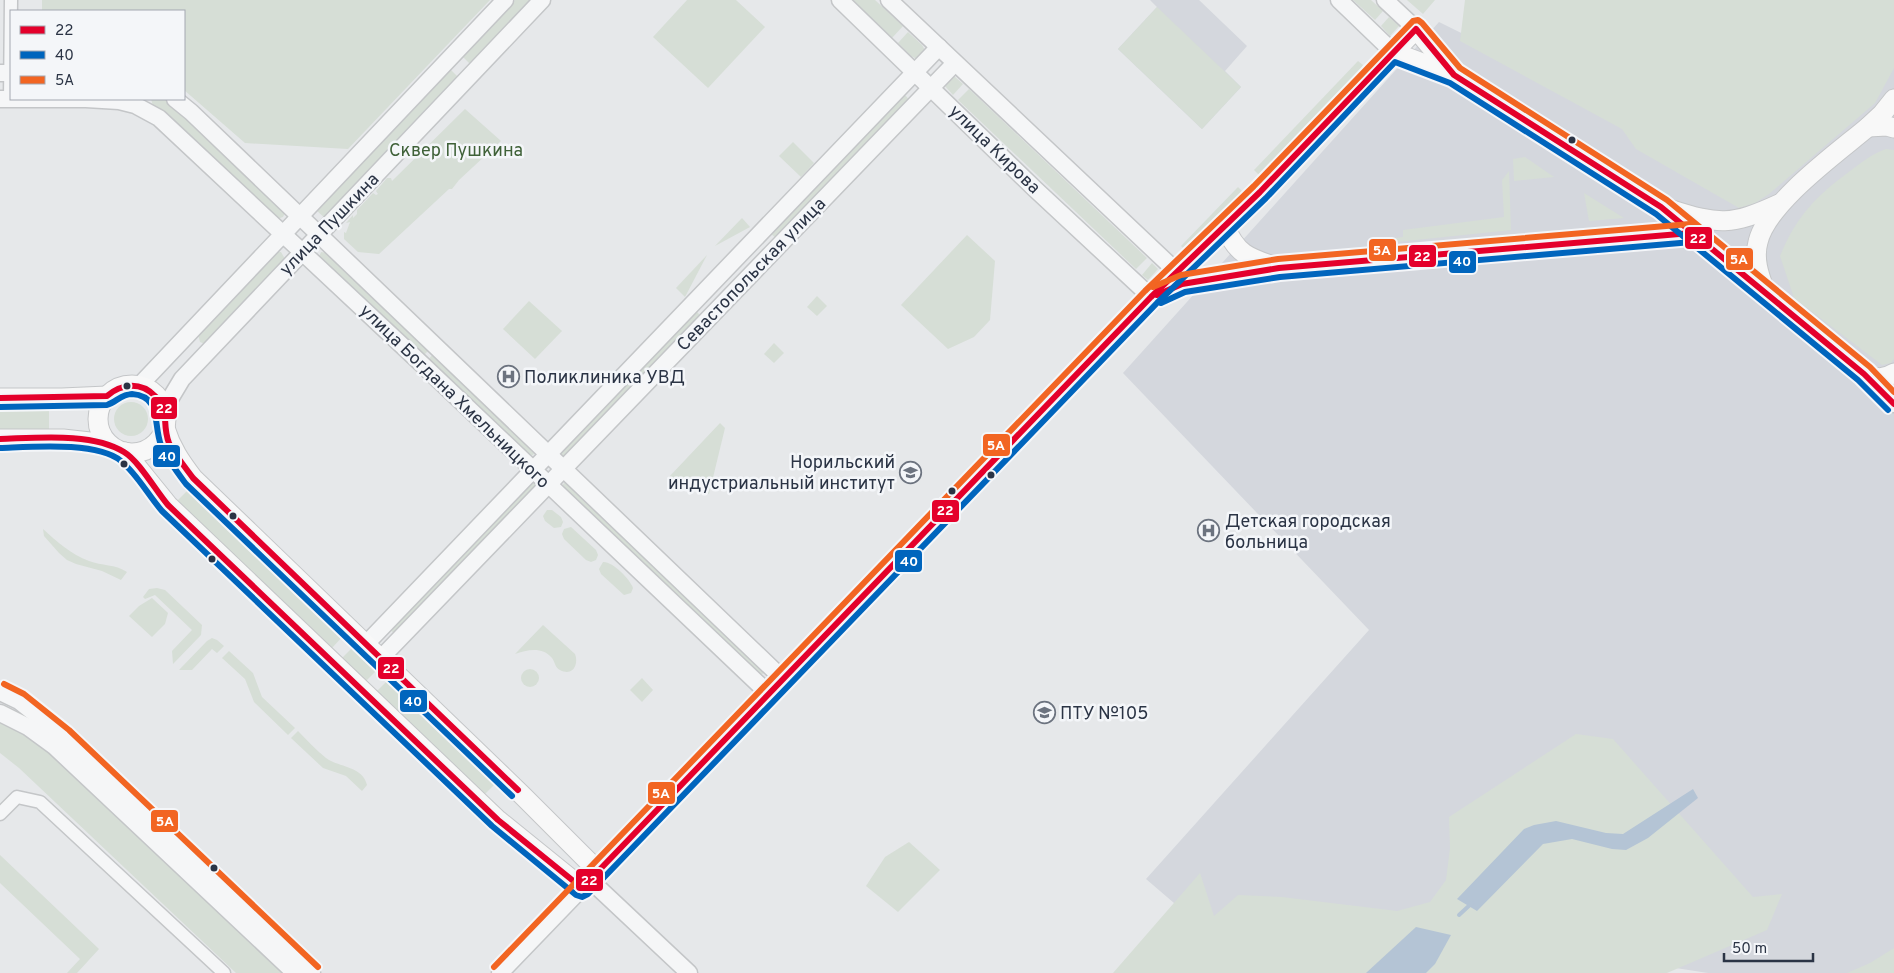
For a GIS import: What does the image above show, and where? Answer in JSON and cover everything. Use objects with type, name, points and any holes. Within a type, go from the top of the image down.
[{"type":"main road","points":[[590,880],[1151,297],[1260,192],[1416,29],[1454,75]]},
{"type":"main road","points":[[1393,52],[1454,75],[1661,207],[1869,381],[1876,378],[1885,378],[1894,373]]},
{"type":"main road","points":[[1766,294],[1758,272],[1756,256],[1758,242],[1764,226],[1780,203],[1831,158],[1883,127],[1894,100]]},
{"type":"main road","points":[[1661,207],[1703,220],[1722,222],[1739,220],[1755,215],[1780,203]]},
{"type":"main road","points":[[1225,226],[1231,240],[1241,252],[1252,259],[1279,268]]},
{"type":"main road","points":[[1151,297],[1182,284],[1279,268],[1692,233]]},
{"type":"main road","points":[[0,439],[63,439],[116,448],[137,453],[149,448],[159,440],[164,428],[164,410],[155,394],[139,386],[121,387],[107,396],[100,407],[98,420],[101,433],[116,448],[168,505],[189,526],[498,820],[590,880]]},
{"type":"main road","points":[[0,398],[107,396]]},
{"type":"main road","points":[[164,428],[176,456],[193,478],[522,795],[590,880]]},
{"type":"street","name":"улица Пушкина","points":[[139,386],[505,0]]},
{"type":"street","name":"улица Пушкина","points":[[164,410],[182,379],[542,0]]},
{"type":"street","name":"улица Кирова","points":[[840,0],[1035,189],[1151,297]]},
{"type":"street","name":"улица Кирова","points":[[889,0],[1177,272]]},
{"type":"street","points":[[1339,0],[1393,52]]},
{"type":"street","points":[[1385,0],[1416,29]]},
{"type":"street","name":"Севастопольская улица","points":[[366,644],[939,47]]},
{"type":"street","name":"Севастопольская улица","points":[[380,658],[955,62]]},
{"type":"street","points":[[5,99],[10,77]]},
{"type":"street","name":"улица Богдана Хмельницкого","points":[[86,100],[137,102],[171,128],[769,694]]},
{"type":"street","name":"улица Богдана Хмельницкого","points":[[176,100],[191,112],[783,679]]},
{"type":"street","points":[[762,232],[778,247]]},
{"type":"street","points":[[697,300],[712,315]]},
{"type":"street","points":[[1869,381],[1894,404]]},
{"type":"street","points":[[0,692],[19,701],[63,736],[126,805],[295,973]]},
{"type":"street","points":[[0,713],[16,720],[42,736],[126,805],[312,973]]},
{"type":"street","points":[[0,814],[17,797],[40,802],[224,973]]},
{"type":"street","points":[[500,973],[590,880],[689,973]]},
{"type":"shaded area","points":[[1150,0],[1199,0],[1247,46],[1225,71],[1241,87],[1202,129],[1118,49],[1157,7]]},
{"type":"shaded area","points":[[1439,22],[1747,174],[1894,45],[1894,973],[1708,973],[1598,956],[1216,939],[1146,879],[1369,630],[1123,373]]},
{"type":"green space","points":[[42,0],[490,0],[348,149],[245,143],[185,91],[185,10],[42,10]]},
{"type":"green space","points":[[515,0],[533,0],[471,65],[462,56]]},
{"type":"green space","points":[[687,0],[736,0],[765,27],[708,88],[653,37]]},
{"type":"green space","points":[[853,0],[875,0],[903,26],[892,38]]},
{"type":"green space","points":[[1353,0],[1371,0],[1383,11],[1375,20]]},
{"type":"green space","points":[[1407,0],[1435,0],[1423,14]]},
{"type":"green space","points":[[1465,0],[1894,0],[1894,68],[1875,103],[1769,194],[1755,203],[1739,208],[1636,149],[1622,129],[1460,41]]},
{"type":"green space","points":[[1157,7],[1241,87],[1202,129],[1118,49]]},
{"type":"green space","points":[[1389,17],[1399,26],[1390,36],[1381,26]]},
{"type":"green space","points":[[908,32],[925,50],[917,59],[911,56],[898,43]]},
{"type":"green space","points":[[1358,61],[1363,65],[1358,75],[1261,177],[1254,170]]},
{"type":"green space","points":[[450,69],[459,78],[326,219],[316,210]]},
{"type":"green space","points":[[954,76],[963,84],[953,95],[944,85]]},
{"type":"green space","points":[[969,89],[1147,258],[1136,269],[958,100]]},
{"type":"green space","points":[[902,96],[906,96],[909,100],[777,239],[770,233]]},
{"type":"green space","points":[[151,100],[165,100],[187,116],[285,213],[283,217],[277,219],[153,106]]},
{"type":"green space","name":"Сквер Пушкина","points":[[465,109],[501,141],[459,180],[452,189],[449,189],[379,254],[358,252],[344,239],[344,232],[346,233],[350,222],[346,223],[353,215],[353,218],[357,214],[357,210],[373,193],[378,194],[376,191],[387,178],[391,178],[392,181]]},
{"type":"green space","points":[[793,142],[814,163],[801,177],[779,156]]},
{"type":"green space","points":[[1886,149],[1894,150],[1894,359],[1891,363],[1882,365],[1794,298],[1780,256],[1793,230],[1808,208],[1827,189],[1863,161]]},
{"type":"green space","points":[[1525,157],[1554,177],[1514,181],[1513,159]]},
{"type":"green space","points":[[1509,171],[1511,230],[1387,243],[1387,239],[1403,237],[1403,230],[1504,217],[1502,180]]},
{"type":"green space","points":[[1238,187],[1245,194],[1193,248],[1185,250],[1181,246]]},
{"type":"green space","points":[[1584,193],[1624,218],[1589,221]]},
{"type":"green space","points":[[742,218],[750,227],[715,246]]},
{"type":"green space","points":[[967,235],[995,261],[990,320],[974,337],[948,349],[901,305]]},
{"type":"green space","points":[[275,252],[281,252],[285,259],[205,344],[200,342],[198,334]]},
{"type":"green space","points":[[321,252],[327,253],[429,350],[422,357],[319,257]]},
{"type":"green space","points":[[707,255],[685,297],[676,288]]},
{"type":"green space","points":[[1152,263],[1158,269],[1148,280],[1142,275]]},
{"type":"green space","points":[[817,296],[827,306],[817,316],[807,307]]},
{"type":"green space","points":[[529,301],[562,331],[535,359],[503,329]]},
{"type":"green space","points":[[695,310],[702,317],[565,457],[562,456],[560,453]]},
{"type":"green space","points":[[774,343],[784,353],[774,363],[764,354]]},
{"type":"green space","points":[[433,354],[535,452],[533,455],[530,456],[427,361]]},
{"type":"green space","points":[[131,402],[143,407],[148,419],[143,431],[131,436],[119,431],[114,419],[119,407]]},
{"type":"green space","points":[[0,407],[49,407],[49,429],[0,429]]},
{"type":"green space","points":[[720,423],[725,428],[709,494],[669,477]]},
{"type":"green space","points":[[531,482],[535,483],[536,486],[394,633],[390,630]]},
{"type":"green space","points":[[566,482],[765,672],[760,676],[562,487]]},
{"type":"green space","points":[[190,488],[344,635],[332,648],[177,501]]},
{"type":"green space","points":[[547,510],[552,510],[561,517],[563,522],[561,527],[554,528],[545,521],[543,516]]},
{"type":"green space","points":[[571,527],[596,550],[598,555],[596,560],[591,562],[586,560],[564,539],[562,534],[564,529]]},
{"type":"green space","points":[[43,529],[76,555],[94,563],[127,572],[121,580],[102,571],[67,560],[44,536]]},
{"type":"green space","points":[[603,562],[616,567],[625,576],[633,588],[631,593],[624,595],[601,574],[599,569]]},
{"type":"green space","points":[[149,589],[165,590],[202,625],[201,635],[173,664],[172,651],[192,630],[155,595],[145,599],[143,597]]},
{"type":"green space","points":[[152,598],[168,613],[165,624],[152,637],[129,616],[139,606]]},
{"type":"green space","points":[[543,625],[575,654],[576,662],[572,671],[565,672],[558,669],[548,654],[539,650],[529,650],[515,654]]},
{"type":"green space","points":[[212,638],[224,646],[217,653],[212,649],[192,670],[179,670],[207,641]]},
{"type":"green space","points":[[355,645],[379,668],[366,681],[342,658]]},
{"type":"green space","points":[[229,651],[253,673],[262,697],[295,728],[288,735],[254,702],[245,679],[222,658]]},
{"type":"green space","points":[[530,669],[536,672],[539,678],[536,684],[530,687],[524,684],[521,678],[524,672]]},
{"type":"green space","points":[[390,678],[498,781],[485,794],[377,691]]},
{"type":"green space","points":[[642,678],[653,690],[642,702],[630,690]]},
{"type":"green space","points":[[0,721],[40,743],[283,973],[236,973],[19,768],[0,753]]},
{"type":"green space","points":[[298,731],[326,758],[360,774],[365,779],[367,785],[362,791],[346,776],[323,768],[291,738]]},
{"type":"green space","points":[[1576,734],[1613,739],[1753,897],[1782,894],[1767,930],[1667,973],[1113,973],[1200,873],[1214,916],[1238,895],[1282,897],[1397,911],[1430,902],[1446,880],[1450,848],[1449,817]]},
{"type":"green space","points":[[909,842],[940,870],[898,912],[866,886],[885,857]]},
{"type":"green space","points":[[0,855],[99,949],[77,973],[67,973],[80,959],[0,883]]},
{"type":"green space","points":[[1894,948],[1894,973],[1847,973],[1870,963]]},
{"type":"water","points":[[1693,789],[1698,798],[1648,838],[1626,850],[1612,849],[1572,839],[1543,844],[1477,911],[1457,899],[1524,829],[1556,821],[1606,833],[1623,834]]},
{"type":"water","points":[[1416,927],[1451,935],[1435,964],[1426,973],[1366,973]]},
{"type":"waterway","points":[[1459,915],[1472,903]]},
{"type":"transit line","name":"5А","points":[[494,967],[1145,291],[1254,186],[1413,21],[1418,20],[1422,23],[1460,68],[1667,200],[1870,367],[1894,392]]},
{"type":"transit line","name":"22","points":[[0,439],[47,437],[96,441],[130,456],[168,505],[498,820],[582,888],[1151,297],[1260,192],[1416,29],[1454,75],[1661,207],[1864,374],[1894,404]]},
{"type":"transit line","name":"40","points":[[0,448],[45,446],[80,448],[96,450],[121,461],[132,472],[162,511],[492,826],[576,895],[582,897],[588,894],[1157,303],[1266,198],[1395,62],[1450,83],[1656,214],[1858,380],[1888,410]]},
{"type":"transit line","name":"5А","points":[[1153,287],[1181,275],[1278,259],[1690,224]]},
{"type":"transit line","name":"22","points":[[1157,295],[1182,284],[1279,268],[1691,233]]},
{"type":"transit line","name":"40","points":[[1161,303],[1185,292],[1280,277],[1692,242]]},
{"type":"transit line","name":"22","points":[[0,398],[107,396],[119,389],[131,386],[138,386],[150,391],[160,400],[164,408],[166,434],[169,443],[193,478],[518,790]]},
{"type":"transit line","name":"40","points":[[0,407],[107,405],[125,395],[132,394],[142,396],[148,400],[155,413],[161,445],[186,484],[512,796]]},
{"type":"transit line","name":"5А","points":[[4,684],[24,694],[69,730],[318,967]]},
{"type":"place","name":"Поликлиника УВД","points":[[508,377]]},
{"type":"place","name":"Норильский индустриальный институт","points":[[911,472]]},
{"type":"place","name":"Детская городская больница","points":[[1209,531]]},
{"type":"place","name":"ПТУ №105","points":[[1044,713]]}]
